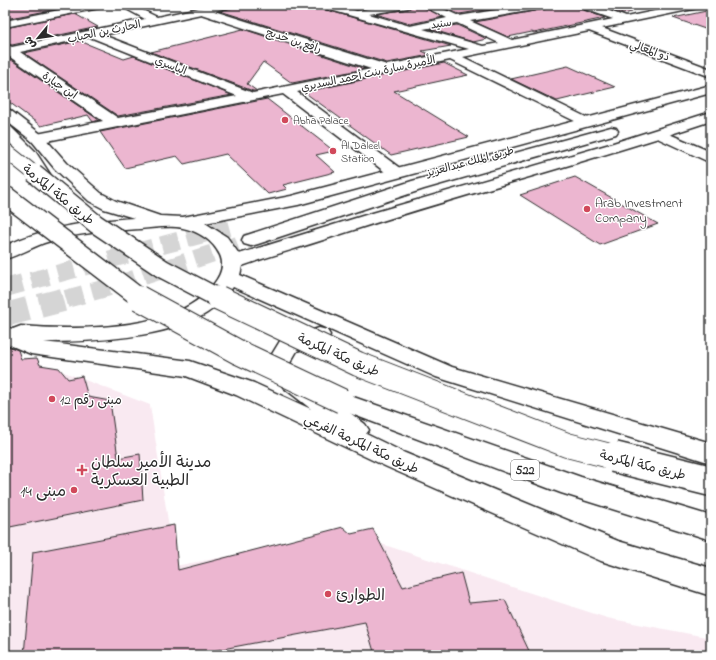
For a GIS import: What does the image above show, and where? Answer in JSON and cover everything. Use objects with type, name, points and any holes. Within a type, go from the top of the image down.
[{"type":"main road","points":[[5,24],[99,5]]},
{"type":"main road","points":[[124,5],[156,20]]},
{"type":"main road","name":"الحارث بن الحباب","points":[[7,50],[228,5]]},
{"type":"main road","points":[[324,5],[483,49]]},
{"type":"main road","points":[[355,14],[408,5]]},
{"type":"main road","points":[[426,5],[511,44]]},
{"type":"main road","name":"سنيد","points":[[408,28],[545,5]]},
{"type":"main road","points":[[583,5],[626,20]]},
{"type":"main road","points":[[661,5],[676,10]]},
{"type":"main road","name":"الأميرة سارة بنت أحمد السديري","points":[[37,138],[252,97],[698,5]]},
{"type":"main road","name":"رافع بن خديج","points":[[203,10],[386,69]]},
{"type":"main road","name":"ذو المعالي","points":[[589,27],[711,73]]},
{"type":"main road","name":"الياسري","points":[[91,34],[252,97]]},
{"type":"main road","name":"ابن جبارة","points":[[7,50],[116,123]]},
{"type":"main road","points":[[452,56],[585,122]]},
{"type":"main road","points":[[5,253],[32,241],[64,232],[162,222],[184,222],[292,201],[711,89]]},
{"type":"main road","points":[[286,90],[396,172]]},
{"type":"main road","name":"طريق الملك عبدالعزيز","points":[[229,228],[711,95]]},
{"type":"main road","name":"طريق الملك عبدالعزيز","points":[[250,241],[418,185],[711,104]]},
{"type":"main road","points":[[5,113],[37,138],[61,166],[95,197],[110,205],[162,222]]},
{"type":"main road","points":[[10,334],[36,335],[98,332],[162,324],[194,312],[212,300],[231,271],[257,254],[660,134],[711,116]]},
{"type":"main road","points":[[5,129],[29,154],[51,188]]},
{"type":"main road","points":[[660,134],[711,158]]},
{"type":"main road","name":"طريق مكة المكرمة","points":[[5,150],[96,224],[163,269],[248,313],[358,364],[567,445],[711,481]]},
{"type":"main road","name":"522","points":[[5,195],[138,297],[238,352],[342,401],[539,476],[711,528]]},
{"type":"main road","points":[[184,222],[208,232],[225,246],[231,271]]},
{"type":"main road","points":[[231,271],[383,345],[444,372],[711,453]]},
{"type":"main road","name":"طريق مكة المكرمة الفرعي","points":[[10,334],[31,348],[190,369],[245,389],[396,460],[612,552],[711,582]]},
{"type":"main road","points":[[383,345],[317,335],[288,346],[278,364],[292,382],[396,460]]},
{"type":"shaded area","name":"مدينة الأمير سلطان الطبية العسكرية","points":[[5,364],[64,372],[150,405],[175,566],[351,534],[607,618],[711,638],[711,655],[5,655]]},
{"type":"building","points":[[5,5],[57,5],[62,8],[5,19]]},
{"type":"building","points":[[233,5],[318,5],[320,8],[451,46],[422,51],[430,55],[387,63],[220,11],[231,8]]},
{"type":"building","points":[[341,5],[380,5],[357,9]]},
{"type":"building","points":[[414,5],[420,5],[443,17],[410,24],[376,14],[408,9]]},
{"type":"building","points":[[438,5],[518,5],[459,14]]},
{"type":"building","points":[[551,5],[577,5],[578,8],[605,18],[508,37],[475,22],[545,9]]},
{"type":"building","points":[[597,5],[632,5],[632,12],[623,14]]},
{"type":"building","points":[[711,10],[711,31],[673,18]]},
{"type":"building","points":[[75,14],[98,27],[12,45],[5,43],[5,28]]},
{"type":"building","points":[[457,25],[487,39],[473,42],[430,29]]},
{"type":"building","points":[[243,29],[365,69],[292,83],[263,62],[247,84],[257,91],[253,91],[151,52]]},
{"type":"building","points":[[80,41],[124,59],[134,56],[232,95],[118,116],[24,53]]},
{"type":"building","points":[[5,57],[99,120],[93,122],[88,115],[41,126],[5,99]]},
{"type":"building","points":[[444,63],[468,75],[394,91],[469,137],[391,155],[304,92]]},
{"type":"building","points":[[568,66],[615,87],[557,101],[511,79]]},
{"type":"building","points":[[267,99],[334,151],[316,155],[335,172],[283,185],[287,189],[268,194],[226,154],[184,164],[177,156],[125,168],[100,132]]},
{"type":"building","name":"Arab Investment Company","points":[[575,177],[658,224],[600,245],[520,195]]},
{"type":"building","points":[[5,345],[18,350],[21,359],[37,358],[40,365],[59,368],[68,379],[82,376],[88,397],[110,401],[118,458],[140,454],[143,500],[5,528]]},
{"type":"building","points":[[174,525],[178,570],[343,527],[351,534],[373,529],[403,587],[461,573],[469,603],[505,600],[531,655],[375,655],[365,622],[191,655],[24,655],[33,552]]},
{"type":"tunnel","points":[[5,288],[229,227]]},
{"type":"tunnel","points":[[66,299],[110,287],[250,241]]},
{"type":"tunnel","points":[[5,315],[70,298]]},
{"type":"place","name":"Abha Palace","points":[[285,120]]},
{"type":"place","name":"Al Daleel Station","points":[[333,151]]},
{"type":"place","name":"Arab Investment Company","points":[[587,209]]},
{"type":"place","name":"مبنى رقم 12","points":[[52,399]]},
{"type":"place","name":"مدينة الأمير سلطان الطبية العسكرية","points":[[82,470]]},
{"type":"place","name":"مبنى 14","points":[[74,490]]},
{"type":"place","name":"الطوارئ","points":[[328,594]]}]
